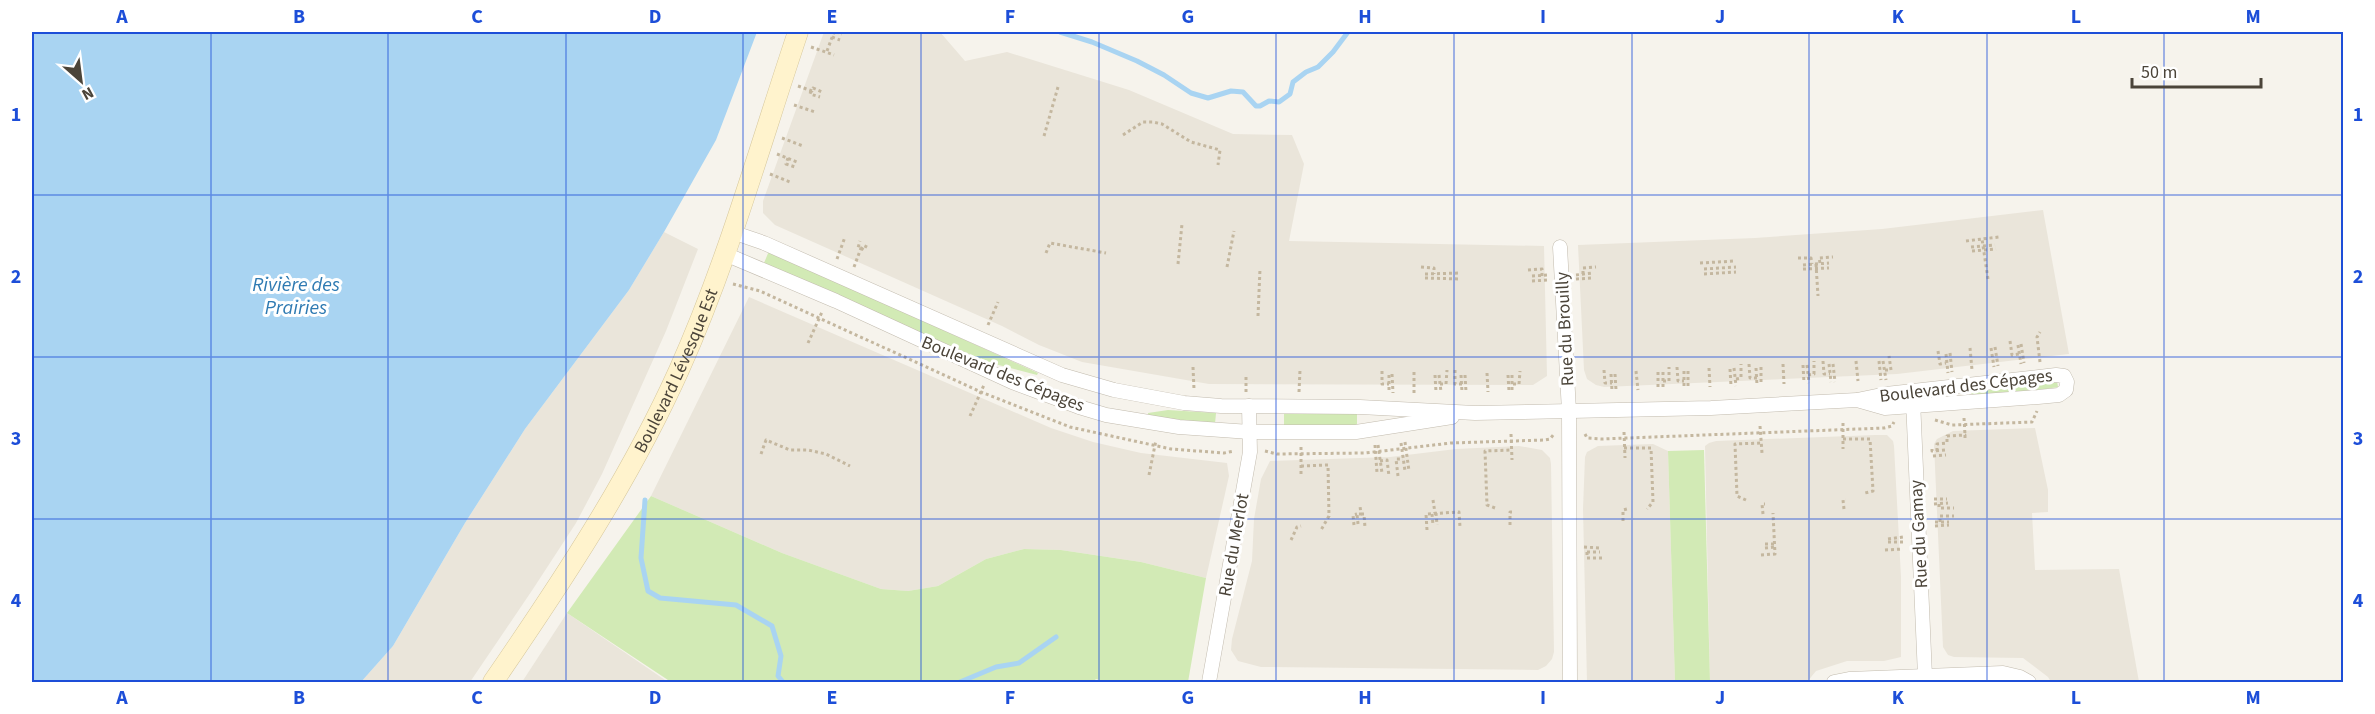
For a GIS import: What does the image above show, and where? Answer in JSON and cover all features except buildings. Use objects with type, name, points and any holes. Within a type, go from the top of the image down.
[{"type":"street","name":"Boulevard Lévesque Est","points":[[493,682],[626,475],[680,368],[725,254],[798,32]]},
{"type":"street","name":"Boulevard des Cépages","points":[[732,232],[764,243],[1062,375],[1114,390],[1221,406],[1247,399],[1475,413],[1711,408],[1857,400],[1886,394],[2056,375],[2064,376],[2067,382],[2066,390],[2059,395],[1885,408],[1857,400]]},
{"type":"street","name":"Rue du Brouilly","points":[[1560,248],[1569,411]]},
{"type":"street","name":"Boulevard des Cépages","points":[[725,254],[1012,382],[1079,407],[1150,423],[1197,430],[1356,432],[1475,413]]},
{"type":"street","name":"Rue du Gamay","points":[[1912,391],[1925,676]]},
{"type":"street","name":"Rue du Merlot","points":[[1209,682],[1250,452],[1247,399]]},
{"type":"street","points":[[1569,411],[1570,682]]},
{"type":"street","points":[[1834,682],[1849,679],[2009,674],[2029,682]]},
{"type":"path","points":[[827,51],[835,32],[842,34]]},
{"type":"path","points":[[832,37],[840,40]]},
{"type":"path","points":[[811,47],[834,55]]},
{"type":"path","points":[[798,86],[822,92]]},
{"type":"path","points":[[1044,136],[1058,87]]},
{"type":"path","points":[[812,91],[810,94],[820,97]]},
{"type":"path","points":[[792,104],[815,112]]},
{"type":"path","points":[[1122,135],[1143,122],[1162,124],[1191,142],[1220,150],[1218,165]]},
{"type":"path","points":[[780,138],[803,146]]},
{"type":"path","points":[[775,153],[797,162]]},
{"type":"path","points":[[788,158],[786,164],[795,167]]},
{"type":"path","points":[[767,174],[790,182]]},
{"type":"path","points":[[1178,264],[1182,224]]},
{"type":"path","points":[[1227,267],[1234,231]]},
{"type":"path","points":[[837,259],[845,237]]},
{"type":"path","points":[[1966,241],[1999,237]]},
{"type":"path","points":[[1982,239],[1988,279]]},
{"type":"path","points":[[860,241],[858,248],[861,248]]},
{"type":"path","points":[[1046,253],[1050,243],[1106,253]]},
{"type":"path","points":[[861,248],[864,250],[867,244]]},
{"type":"path","points":[[1971,249],[1996,247]]},
{"type":"path","points":[[854,267],[861,248]]},
{"type":"path","points":[[1816,265],[1820,258],[1833,257]]},
{"type":"path","points":[[1798,258],[1811,258],[1816,265],[1818,296]]},
{"type":"path","points":[[1700,263],[1735,261]]},
{"type":"path","points":[[1803,267],[1829,265]]},
{"type":"path","points":[[1420,267],[1434,268],[1434,274]]},
{"type":"path","points":[[1583,274],[1583,268],[1596,267]]},
{"type":"path","points":[[1258,316],[1260,269]]},
{"type":"path","points":[[1528,270],[1542,269],[1542,276]]},
{"type":"path","points":[[1704,271],[1736,269]]},
{"type":"path","points":[[1461,273],[1425,276],[1461,279]]},
{"type":"path","points":[[1583,274],[1592,276],[1576,277],[1583,274]]},
{"type":"path","points":[[1549,275],[1532,279],[1549,280]]},
{"type":"path","name":"Boulevard des Cépages","points":[[744,288],[760,291],[981,392],[1070,427],[1184,450],[1228,452]]},
{"type":"path","points":[[987,327],[998,302]]},
{"type":"path","points":[[808,343],[822,312]]},
{"type":"path","points":[[2040,332],[2037,337],[2040,362]]},
{"type":"path","points":[[2010,341],[2012,355],[2019,354]]},
{"type":"path","points":[[2020,345],[2023,365],[2019,354],[2020,345]]},
{"type":"path","points":[[1993,347],[1997,368]]},
{"type":"path","points":[[1970,348],[1972,371]]},
{"type":"path","points":[[1938,351],[1940,364],[1946,363]]},
{"type":"path","points":[[1948,354],[1950,373],[1946,363],[1948,354]]},
{"type":"path","points":[[1885,370],[1891,370],[1889,356]]},
{"type":"path","points":[[1808,375],[1814,374],[1814,361]]},
{"type":"path","points":[[1823,361],[1824,374],[1830,374]]},
{"type":"path","points":[[1856,361],[1858,381]]},
{"type":"path","points":[[1881,380],[1881,361],[1886,380]]},
{"type":"path","points":[[1736,379],[1741,378],[1741,364]]},
{"type":"path","points":[[1749,364],[1750,378],[1756,378]]},
{"type":"path","points":[[1783,364],[1784,384]]},
{"type":"path","points":[[1831,364],[1833,382],[1830,374],[1831,364]]},
{"type":"path","points":[[1805,365],[1808,375],[1806,383],[1805,365]]},
{"type":"path","points":[[1193,367],[1194,390]]},
{"type":"path","points":[[1677,367],[1678,381],[1684,381]]},
{"type":"path","points":[[1662,381],[1669,381],[1669,368]]},
{"type":"path","points":[[1709,368],[1710,387]]},
{"type":"path","points":[[1732,368],[1736,379],[1734,386],[1732,368]]},
{"type":"path","points":[[1758,368],[1759,385],[1756,378],[1758,368]]},
{"type":"path","points":[[1299,392],[1300,370]]},
{"type":"path","points":[[1440,384],[1446,384],[1447,370]]},
{"type":"path","points":[[1455,370],[1455,384],[1462,384]]},
{"type":"path","points":[[1604,370],[1605,383],[1612,383]]},
{"type":"path","points":[[1382,371],[1382,384],[1389,384]]},
{"type":"path","points":[[1512,384],[1519,384],[1520,371]]},
{"type":"path","points":[[1636,371],[1638,390]]},
{"type":"path","points":[[1686,371],[1686,388],[1684,381],[1686,371]]},
{"type":"path","points":[[1414,372],[1414,393]]},
{"type":"path","points":[[1660,372],[1662,381],[1660,389],[1660,372]]},
{"type":"path","points":[[1487,373],[1488,392]]},
{"type":"path","points":[[1246,374],[1247,399]]},
{"type":"path","points":[[1613,374],[1614,390],[1612,383],[1613,374]]},
{"type":"path","points":[[1390,375],[1391,393],[1389,384],[1390,375]]},
{"type":"path","points":[[1436,393],[1437,375],[1441,392]]},
{"type":"path","points":[[1463,375],[1464,392],[1462,384],[1463,375]]},
{"type":"path","points":[[1510,375],[1512,384],[1511,392],[1510,375]]},
{"type":"path","points":[[970,416],[984,385]]},
{"type":"path","name":"Boulevard des Cépages","points":[[1938,423],[1965,425],[2032,422],[2037,411]]},
{"type":"path","points":[[1946,452],[1934,452],[1937,444],[1947,443],[1947,436],[1965,437],[1964,418]]},
{"type":"path","points":[[1843,423],[1843,448]]},
{"type":"path","points":[[1760,426],[1762,453]]},
{"type":"path","name":"Boulevard des Cépages","points":[[1587,438],[1843,430],[1892,426]]},
{"type":"path","points":[[1624,432],[1625,458]]},
{"type":"path","points":[[1511,434],[1512,460]]},
{"type":"path","points":[[1268,452],[1377,453],[1451,443],[1550,439]]},
{"type":"path","points":[[1843,440],[1870,439],[1873,491],[1865,493]]},
{"type":"path","points":[[761,454],[766,440],[790,450],[808,450],[826,454],[850,466]]},
{"type":"path","points":[[1149,475],[1156,440]]},
{"type":"path","points":[[1403,443],[1404,450],[1407,471],[1403,459],[1404,450]]},
{"type":"path","points":[[1746,500],[1737,496],[1735,444],[1761,443]]},
{"type":"path","points":[[1376,445],[1377,473]]},
{"type":"path","points":[[1301,447],[1301,475]]},
{"type":"path","points":[[1624,448],[1651,448],[1653,502],[1647,509]]},
{"type":"path","points":[[1496,507],[1487,505],[1485,451],[1512,450]]},
{"type":"path","points":[[1377,453],[1382,473]]},
{"type":"path","points":[[1398,476],[1396,459],[1403,459]]},
{"type":"path","points":[[1380,461],[1388,460],[1389,476]]},
{"type":"path","points":[[1301,466],[1328,465],[1329,516],[1321,530]]},
{"type":"path","points":[[1433,500],[1435,525]]},
{"type":"path","points":[[1844,509],[1843,500],[1846,500]]},
{"type":"path","points":[[1947,501],[1936,502],[1939,508],[1954,508]]},
{"type":"path","points":[[1762,514],[1762,504],[1765,504]]},
{"type":"path","points":[[1356,524],[1360,506]]},
{"type":"path","points":[[1623,521],[1623,510],[1627,509]]},
{"type":"path","points":[[1426,530],[1426,514],[1459,512],[1460,527]]},
{"type":"path","points":[[1510,525],[1510,512],[1514,512]]},
{"type":"path","points":[[1761,555],[1775,554],[1773,513]]},
{"type":"path","points":[[1359,514],[1364,514],[1365,528]]},
{"type":"path","points":[[1940,522],[1940,516],[1954,516]]},
{"type":"path","points":[[1940,522],[1949,524],[1935,524],[1940,522]]},
{"type":"path","points":[[1292,540],[1297,527],[1301,526]]},
{"type":"path","points":[[1888,541],[1903,540]]},
{"type":"path","points":[[1765,546],[1774,545]]},
{"type":"path","points":[[1885,550],[1904,549]]},
{"type":"path","points":[[1600,550],[1584,550],[1587,558],[1605,558]]},
{"type":"shaded area","points":[[824,32],[940,32],[965,61],[1007,52],[1129,90],[1233,134],[1292,135],[1304,164],[1289,241],[1544,246],[1547,376],[1533,385],[1209,384],[1082,362],[1039,345],[1002,326],[775,225],[763,213],[763,201]]},
{"type":"shaded area","points":[[2043,210],[2069,354],[1897,374],[1604,387],[1587,379],[1584,370],[1578,245],[1755,238],[1882,229]]},
{"type":"shaded area","points":[[664,232],[698,249],[666,331],[602,474],[576,523],[533,589],[470,682],[361,682],[393,646],[465,523],[525,429],[629,290]]},
{"type":"shaded area","points":[[749,297],[1051,428],[1093,442],[1141,453],[1227,463],[1229,476],[1206,578],[1141,562],[1061,550],[1024,549],[986,559],[938,586],[908,591],[881,589],[782,553],[651,496]]},
{"type":"shaded area","points":[[2035,428],[2048,490],[2048,512],[2032,513],[2035,570],[2119,569],[2139,682],[2051,682],[2048,677],[2023,658],[1954,657],[1948,655],[1943,647],[1934,444],[1937,439],[1953,431]]},
{"type":"shaded area","points":[[1887,435],[1893,441],[1894,446],[1901,577],[1901,657],[1884,661],[1847,661],[1816,671],[1807,682],[1710,682],[1705,446],[1716,441]]},
{"type":"shaded area","points":[[1653,444],[1668,451],[1675,682],[1587,682],[1583,509],[1585,457],[1587,452],[1598,446]]},
{"type":"shaded area","points":[[1519,446],[1542,450],[1550,458],[1551,464],[1554,652],[1546,666],[1538,670],[1261,667],[1238,661],[1231,650],[1232,639],[1252,561],[1254,519],[1261,479],[1270,461],[1390,457],[1456,449]]},
{"type":"shaded area","points":[[567,613],[665,680],[671,682],[522,682]]},
{"type":"green space","points":[[769,251],[1038,373],[1037,375],[987,362],[764,263]]},
{"type":"green space","points":[[2057,381],[2058,387],[2028,392],[1972,395],[1971,391]]},
{"type":"green space","points":[[1168,410],[1216,413],[1215,424],[1148,416],[1148,413]]},
{"type":"green space","points":[[1284,413],[1357,414],[1357,425],[1284,426]]},
{"type":"green space","points":[[1704,450],[1710,682],[1675,682],[1668,451]]},
{"type":"green space","points":[[651,496],[782,553],[881,589],[908,591],[938,586],[986,559],[1024,549],[1061,550],[1141,562],[1206,578],[1188,682],[1107,682],[1096,679],[1093,682],[671,682],[567,613]]},
{"type":"water","name":"Rivière des Prairies","points":[[32,32],[757,32],[716,140],[629,290],[525,429],[465,523],[393,646],[361,682],[32,682]]},
{"type":"waterway","points":[[1060,32],[1092,42],[1137,61],[1191,93],[1208,98],[1231,91],[1243,92],[1256,106],[1269,101],[1279,102],[1290,94],[1293,82],[1306,72],[1318,67],[1348,32]]},
{"type":"waterway","points":[[645,500],[641,558],[648,591],[660,598],[736,605],[772,626],[781,656],[778,676],[783,682]]},
{"type":"waterway","points":[[960,682],[996,667],[1019,663],[1056,637]]}]
